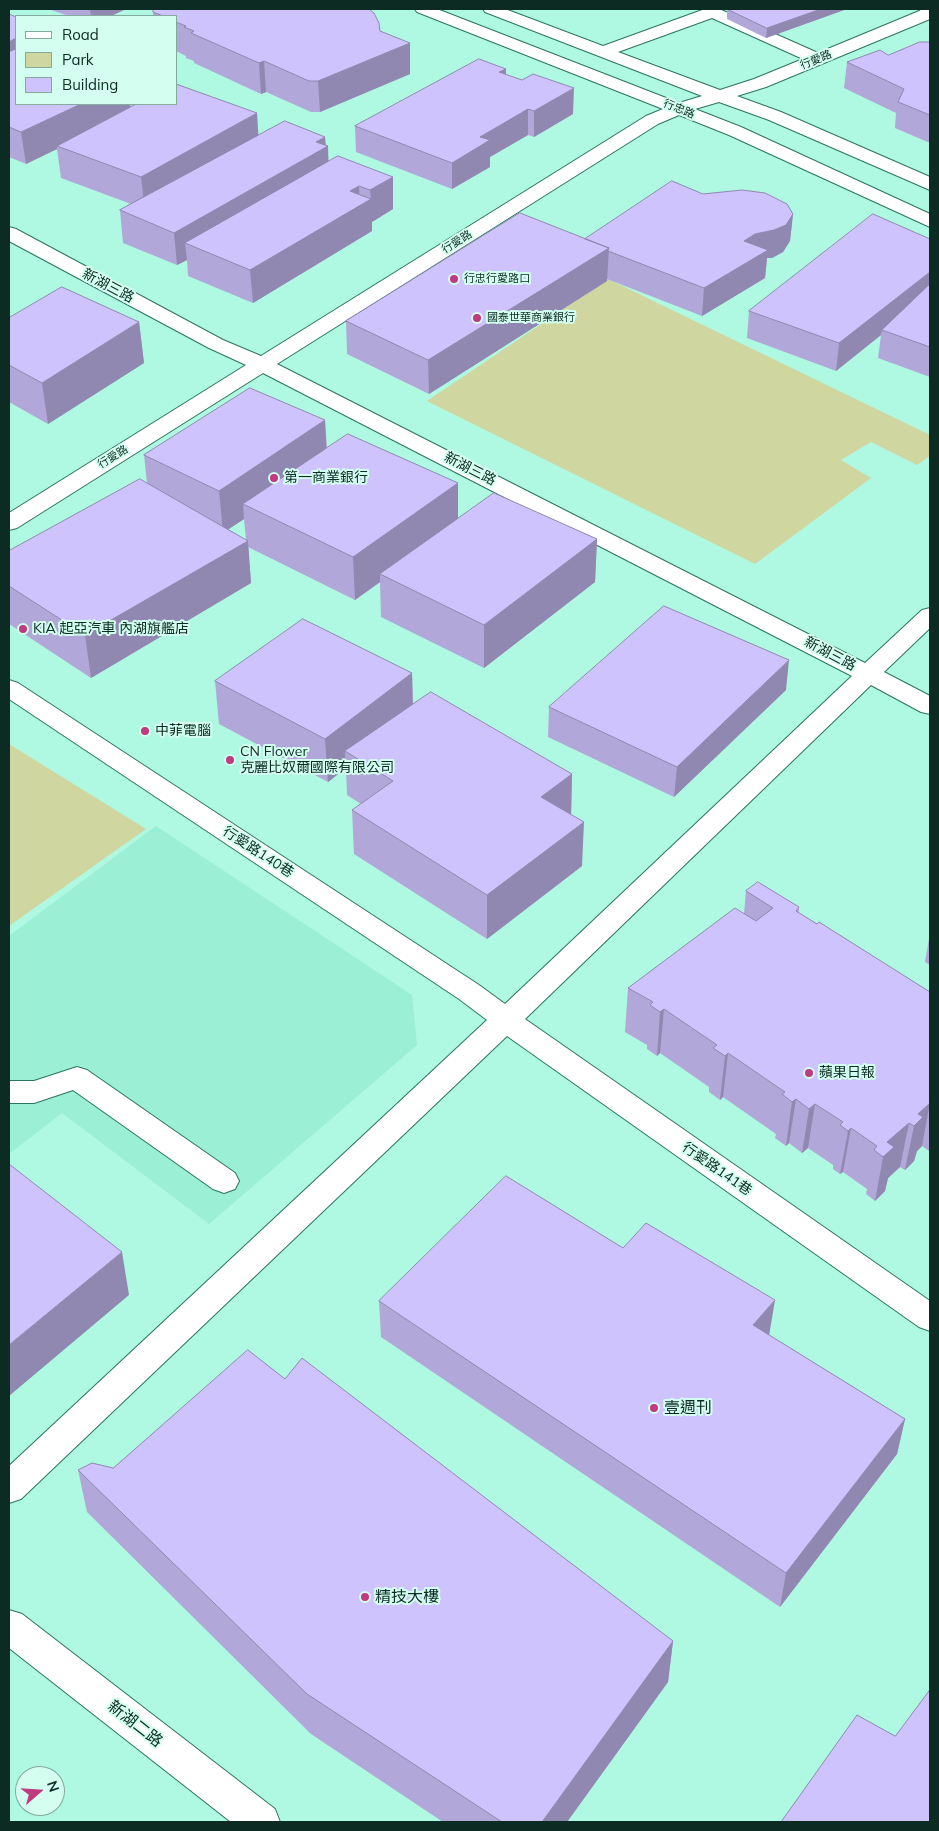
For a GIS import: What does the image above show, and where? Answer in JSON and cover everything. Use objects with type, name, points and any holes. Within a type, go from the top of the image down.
[{"type":"street","name":"行忠路","points":[[423,9],[735,131],[930,221]]},
{"type":"street","name":"行忠路","points":[[491,9],[775,116],[930,184]]},
{"type":"street","points":[[511,17],[537,9]]},
{"type":"street","points":[[927,9],[930,12]]},
{"type":"street","name":"行愛路","points":[[9,523],[652,120],[678,109],[760,83],[897,28],[930,12]]},
{"type":"street","points":[[602,52],[711,13],[719,14],[817,59]]},
{"type":"street","name":"新湖三路","points":[[9,233],[216,344],[262,364],[825,650],[930,706]]},
{"type":"street","points":[[9,1488],[930,615]]},
{"type":"street","name":"行愛路140巷","points":[[9,688],[461,987],[505,1019]]},
{"type":"street","name":"行愛路141巷","points":[[505,1019],[930,1318]]},
{"type":"street","points":[[9,1092],[34,1092],[77,1078],[224,1181]]},
{"type":"street","name":"新湖二路","points":[[9,1626],[261,1822]]},
{"type":"shaded area","points":[[156,826],[412,995],[417,1045],[209,1224],[62,1113],[9,1154],[9,936]]},
{"type":"green space","points":[[608,279],[930,435],[930,456],[917,465],[871,442],[841,460],[871,478],[755,564],[427,401]]},
{"type":"green space","points":[[9,744],[146,829],[9,926]]},
{"type":"building","points":[[154,9],[369,9],[374,13],[379,23],[380,31],[410,43],[318,81],[309,81],[264,61],[259,63],[191,33],[194,31],[178,23],[178,15],[160,15],[153,12]]},
{"type":"building","points":[[727,9],[821,9],[767,28]]},
{"type":"building","points":[[9,14],[15,17],[15,39],[9,42]]},
{"type":"building","points":[[920,42],[930,42],[930,115],[898,102],[904,89],[847,62],[880,50],[888,55]]},
{"type":"building","points":[[15,49],[15,105],[79,105],[21,132],[9,127],[9,52]]},
{"type":"building","points":[[479,59],[506,69],[499,72],[522,80],[533,74],[574,88],[534,111],[528,109],[480,137],[490,140],[452,163],[355,126]]},
{"type":"building","points":[[178,85],[257,113],[141,177],[57,146],[134,105],[178,105]]},
{"type":"building","points":[[285,121],[325,137],[316,142],[328,146],[174,233],[120,210]]},
{"type":"building","points":[[338,156],[393,177],[370,190],[359,186],[350,191],[371,199],[250,270],[185,243]]},
{"type":"building","points":[[672,181],[703,194],[742,190],[765,193],[787,204],[793,214],[786,225],[755,234],[744,241],[768,250],[704,288],[608,251],[609,248],[585,239]]},
{"type":"building","points":[[520,213],[609,248],[428,360],[346,321]]},
{"type":"building","points":[[873,214],[930,239],[930,272],[839,343],[749,311]]},
{"type":"building","points":[[930,284],[930,347],[882,330]]},
{"type":"building","points":[[62,287],[139,322],[42,383],[9,365],[9,318]]},
{"type":"building","points":[[250,388],[325,420],[219,491],[144,455]]},
{"type":"building","points":[[348,434],[458,483],[353,557],[243,504]]},
{"type":"building","points":[[140,479],[248,541],[85,635],[9,586],[9,551]]},
{"type":"building","points":[[494,493],[597,539],[484,625],[380,574]]},
{"type":"building","points":[[664,606],[789,660],[677,767],[549,707]]},
{"type":"building","points":[[303,619],[412,673],[325,739],[215,681]]},
{"type":"building","points":[[431,692],[572,774],[541,797],[584,822],[487,895],[352,810],[393,781],[345,751]]},
{"type":"building","name":"蘋果日報","points":[[758,882],[799,907],[796,911],[817,924],[819,922],[930,992],[930,1103],[918,1114],[923,1117],[914,1126],[909,1123],[887,1142],[894,1147],[883,1157],[874,1150],[877,1146],[851,1128],[848,1131],[840,1125],[843,1122],[815,1104],[809,1109],[796,1099],[792,1102],[782,1094],[785,1092],[728,1053],[725,1056],[713,1048],[717,1045],[664,1009],[660,1012],[650,1005],[653,1002],[628,988],[735,908],[756,921],[773,908],[746,891]]},
{"type":"building","points":[[9,1164],[122,1252],[9,1345]]},
{"type":"building","name":"壹週刊","points":[[506,1176],[623,1248],[646,1223],[775,1300],[753,1325],[905,1419],[786,1573],[379,1301]]},
{"type":"building","name":"精技大樓","points":[[248,1350],[285,1379],[302,1358],[673,1641],[542,1822],[502,1822],[307,1694],[78,1470],[92,1463],[113,1468]]},
{"type":"building","points":[[930,1690],[930,1822],[781,1822],[857,1715],[895,1736]]},
{"type":"place","name":"行忠行愛路口","points":[[454,279]]},
{"type":"place","name":"國泰世華商業銀行","points":[[477,318]]},
{"type":"place","name":"第一商業銀行","points":[[274,478]]},
{"type":"place","name":"KIA 起亞汽車 內湖旗艦店","points":[[23,629]]},
{"type":"place","name":"中菲電腦","points":[[145,731]]},
{"type":"place","name":"CN Flower 克麗比奴爾國際有限公司","points":[[230,760]]},
{"type":"place","name":"蘋果日報","points":[[809,1073]]},
{"type":"place","name":"壹週刊","points":[[654,1408]]},
{"type":"place","name":"精技大樓","points":[[365,1597]]}]
